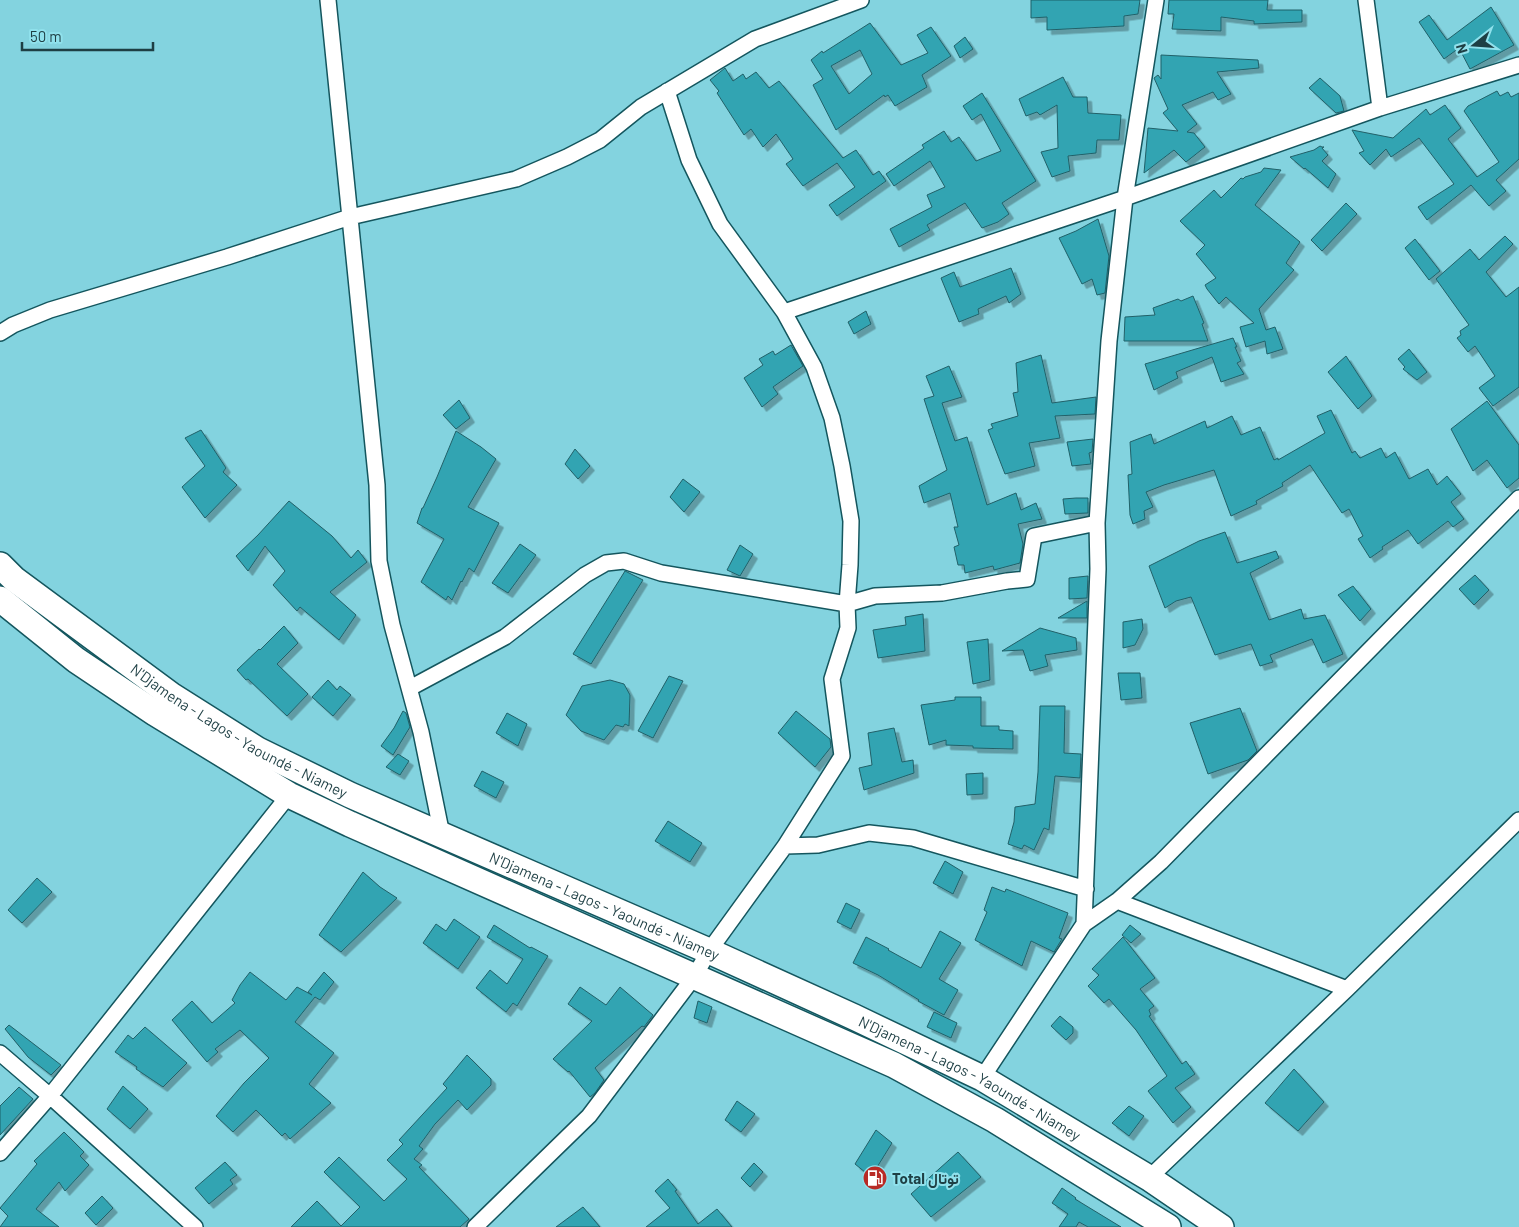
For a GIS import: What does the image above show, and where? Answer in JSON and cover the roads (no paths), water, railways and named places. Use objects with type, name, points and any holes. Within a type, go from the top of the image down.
[{"type":"highway","name":"N'Djamena - Lagos - Yaoundé - Niamey","points":[[0,565],[14,579],[171,695],[258,750],[350,796],[709,951],[982,1078],[1149,1178],[1221,1227]]},
{"type":"highway","name":"N'Djamena - Lagos - Yaoundé - Niamey","points":[[0,599],[84,666],[289,796],[894,1065],[995,1120],[1168,1227]]},
{"type":"street","points":[[328,0],[378,485],[379,561],[392,625],[421,732],[442,835]]},
{"type":"street","points":[[0,333],[13,325],[50,310],[350,217],[516,178],[567,157],[600,140],[641,107],[755,39],[861,0]]},
{"type":"street","points":[[1084,924],[1098,569],[1097,523],[1109,341],[1125,198],[1156,0]]},
{"type":"street","points":[[1366,0],[1380,108]]},
{"type":"street","points":[[784,312],[1125,198],[1380,108],[1519,65]]},
{"type":"street","points":[[476,1227],[589,1116],[694,977],[709,951],[785,846],[842,756],[832,679],[848,628],[847,604],[851,521],[832,418],[814,367],[784,312],[720,224],[689,160],[667,91]]},
{"type":"street","points":[[982,1078],[1084,924],[1117,901],[1168,855],[1519,498]]},
{"type":"street","points":[[410,688],[506,637],[585,575],[606,563],[624,561],[661,573],[847,604],[875,596],[942,593],[1027,579],[1034,536],[1097,523]]},
{"type":"street","points":[[0,1153],[50,1096],[289,796]]},
{"type":"street","points":[[1149,1178],[1347,989],[1519,820]]},
{"type":"street","points":[[785,846],[818,845],[869,834],[913,838],[1086,888]]},
{"type":"street","points":[[1117,901],[1347,989]]},
{"type":"street","points":[[0,1053],[195,1227]]},
{"type":"place","name":"Total توتال","points":[[875,1178]]}]
